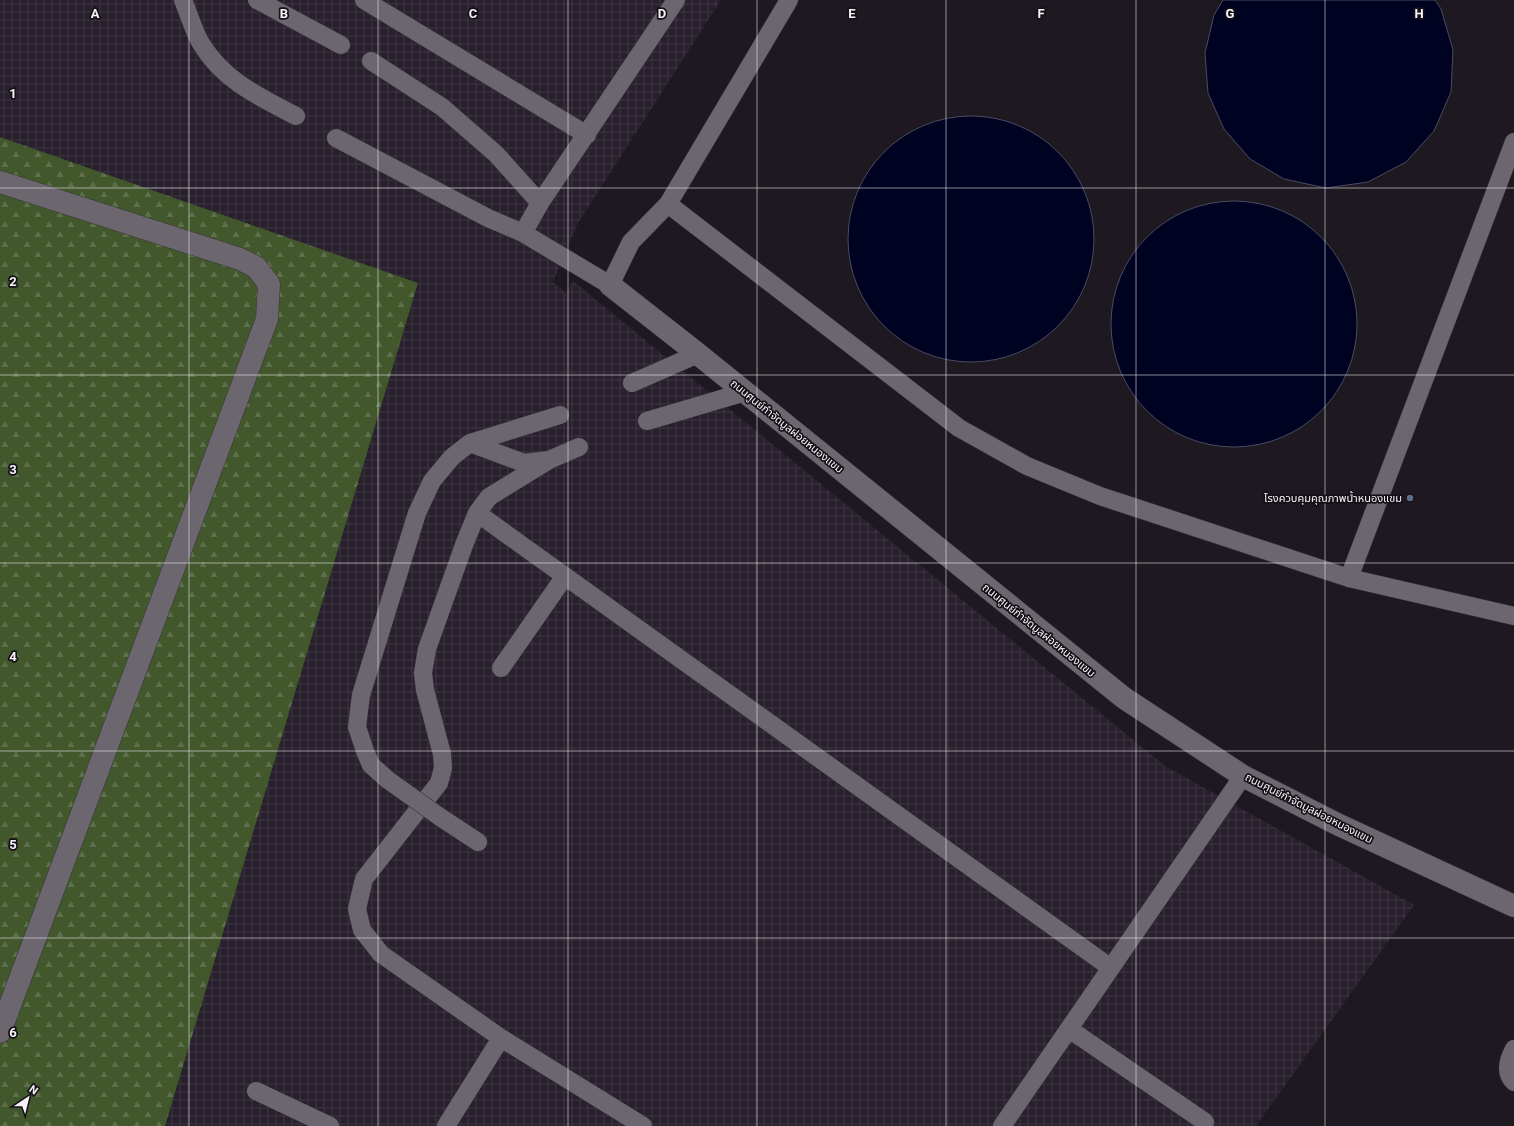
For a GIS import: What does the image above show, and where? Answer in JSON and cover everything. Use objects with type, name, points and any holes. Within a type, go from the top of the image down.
[{"type":"street","points":[[0,182],[240,259],[256,267],[269,284],[267,319],[0,1032]]},
{"type":"street","name":"ถนนศูนย์กำจัดมูลฝอยหนองแขม","points":[[610,285],[698,354],[1124,698],[1243,776],[1338,824],[1514,906]]},
{"type":"lane","points":[[183,0],[201,45],[225,74],[253,94],[296,116]]},
{"type":"lane","points":[[257,0],[341,45]]},
{"type":"lane","points":[[364,0],[587,135]]},
{"type":"lane","points":[[523,233],[540,202],[587,135],[676,0]]},
{"type":"lane","points":[[336,138],[488,218],[523,233],[610,285],[631,242],[668,204],[789,0]]},
{"type":"lane","points":[[371,61],[442,107],[496,154],[540,202]]},
{"type":"lane","points":[[1349,578],[1514,142]]},
{"type":"lane","points":[[668,204],[959,428],[1028,466],[1100,496],[1349,578],[1514,616]]},
{"type":"lane","points":[[632,383],[698,354]]},
{"type":"lane","points":[[647,421],[745,392]]},
{"type":"lane","points":[[478,842],[388,780],[371,765],[357,726],[361,695],[417,513],[432,481],[452,457],[470,443],[560,415]]},
{"type":"lane","points":[[470,443],[524,463],[549,460]]},
{"type":"lane","points":[[579,447],[549,460],[489,497],[477,513],[427,649],[423,673],[425,690],[442,754],[443,768],[439,783],[364,879],[357,909],[362,930],[381,954],[501,1038],[643,1126]]},
{"type":"lane","points":[[477,513],[1111,968]]},
{"type":"lane","points":[[501,668],[565,576]]},
{"type":"lane","points":[[1002,1126],[1243,776]]},
{"type":"lane","points":[[1069,1029],[1205,1122]]},
{"type":"lane","points":[[446,1126],[501,1038]]},
{"type":"lane","points":[[1514,1049],[1507,1068],[1510,1078],[1514,1082]]},
{"type":"lane","points":[[256,1091],[330,1126]]},
{"type":"shaded area","points":[[0,0],[721,0],[578,223],[553,282],[566,293],[573,281],[1165,766],[1414,905],[1256,1126],[165,1126],[418,284],[0,137]]},
{"type":"green space","points":[[0,137],[418,283],[165,1126],[0,1126]]},
{"type":"water","points":[[1223,0],[1435,0],[1441,9],[1453,50],[1451,92],[1434,131],[1406,162],[1368,182],[1326,188],[1284,179],[1250,159],[1224,129],[1208,93],[1205,53],[1214,15]]},
{"type":"water","points":[[959,116],[983,116],[1007,121],[1029,130],[1040,136],[1058,152],[1074,170],[1085,192],[1092,215],[1094,239],[1092,263],[1085,286],[1074,308],[1058,326],[1040,342],[1007,357],[983,362],[959,362],[935,357],[902,342],[884,326],[868,308],[857,286],[850,263],[848,251],[848,227],[853,203],[868,170],[884,152],[902,136],[924,125],[947,118]]},
{"type":"water","points":[[1222,201],[1246,201],[1270,206],[1292,215],[1303,221],[1321,237],[1337,255],[1348,277],[1355,300],[1357,324],[1355,348],[1348,371],[1337,393],[1321,411],[1303,427],[1270,442],[1246,447],[1222,447],[1198,442],[1165,427],[1147,411],[1131,393],[1120,371],[1113,348],[1111,336],[1111,312],[1116,288],[1131,255],[1147,237],[1165,221],[1187,210],[1210,203]]},
{"type":"place","name":"โรงควบคุมคุณภาพน้ำหนองแขม","points":[[1410,498]]}]
